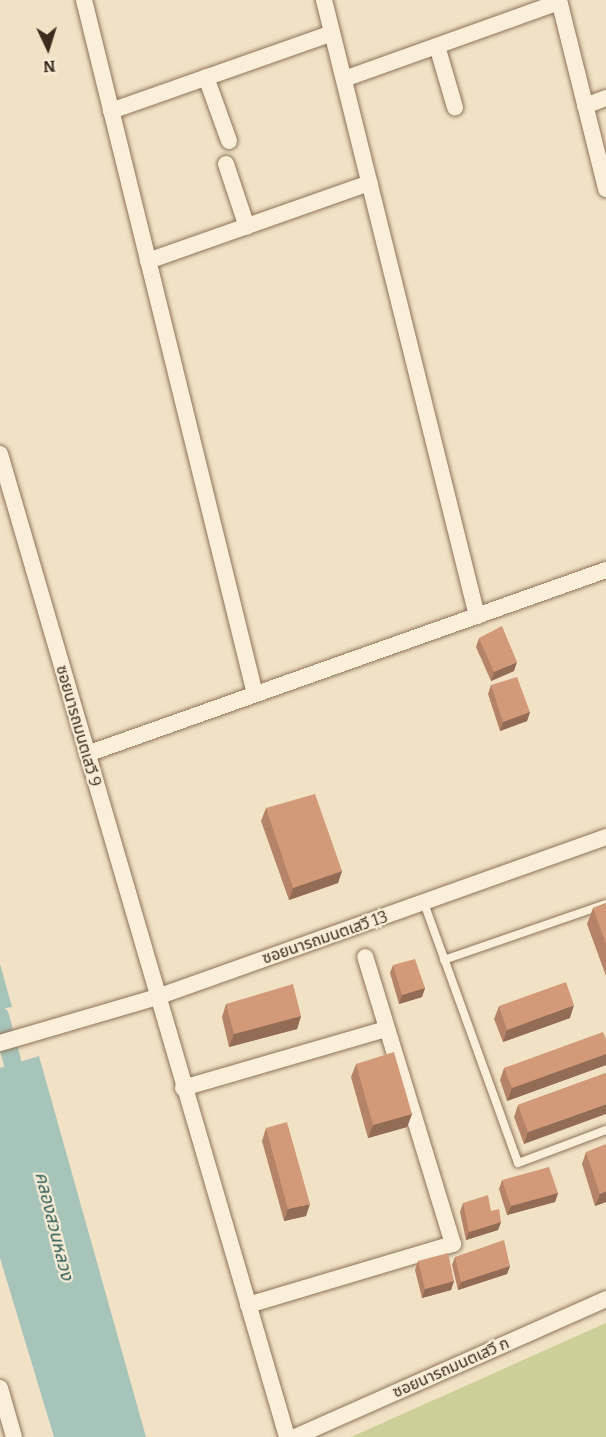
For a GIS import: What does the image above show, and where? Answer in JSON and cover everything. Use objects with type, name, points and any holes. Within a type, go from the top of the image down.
[{"type":"street","points":[[84,0],[255,694]]},
{"type":"street","points":[[324,0],[477,616]]},
{"type":"street","points":[[344,79],[559,1],[606,189]]},
{"type":"street","points":[[111,111],[332,33]]},
{"type":"street","points":[[437,46],[456,107]]},
{"type":"street","points":[[206,77],[229,141]]},
{"type":"street","points":[[585,106],[606,98]]},
{"type":"street","points":[[226,164],[247,227]]},
{"type":"street","points":[[148,261],[370,183]]},
{"type":"street","name":"ซอยนารถมนตเสวี 9","points":[[0,454],[183,1088],[287,1437]]},
{"type":"street","points":[[87,754],[606,570]]},
{"type":"street","name":"ซอยนารถมนตเสวี 13","points":[[0,1043],[157,997],[606,837]]},
{"type":"street","points":[[248,1305],[453,1244],[365,957]]},
{"type":"street","points":[[183,1088],[386,1029]]},
{"type":"street","name":"ซอยนารถมนตเสวี ก","points":[[295,1437],[606,1299]]},
{"type":"street","points":[[0,1388],[14,1437]]},
{"type":"lane","points":[[424,903],[518,1163],[606,1130]]},
{"type":"lane","points":[[444,960],[606,904]]},
{"type":"green space","points":[[606,1323],[606,1437],[351,1437]]},
{"type":"water","points":[[0,964],[12,1007],[0,1009]]},
{"type":"water","points":[[39,1056],[146,1437],[54,1437],[0,1258],[0,1068]]},
{"type":"building","points":[[502,626],[517,662],[494,672],[479,638]]},
{"type":"building","points":[[517,677],[530,712],[503,722],[491,685]]},
{"type":"building","points":[[315,794],[342,871],[293,888],[266,808]]},
{"type":"building","points":[[606,903],[606,944],[593,908]]},
{"type":"building","points":[[415,959],[425,988],[402,995],[393,965]]},
{"type":"building","points":[[566,982],[574,1005],[507,1030],[499,1006]]},
{"type":"building","points":[[293,984],[301,1016],[234,1034],[226,1004]]},
{"type":"building","points":[[603,1032],[606,1039],[606,1054],[512,1088],[504,1068]]},
{"type":"building","points":[[394,1052],[412,1114],[373,1125],[356,1064]]},
{"type":"building","points":[[606,1073],[606,1104],[528,1132],[518,1105]]},
{"type":"building","points":[[287,1122],[310,1204],[288,1209],[266,1128]]},
{"type":"building","points":[[606,1144],[606,1191],[600,1194],[586,1152]]},
{"type":"building","points":[[549,1167],[558,1193],[511,1206],[502,1180]]},
{"type":"building","points":[[488,1195],[491,1211],[499,1209],[501,1222],[469,1232],[463,1203]]},
{"type":"building","points":[[504,1240],[510,1266],[461,1282],[455,1257]]},
{"type":"building","points":[[448,1253],[454,1281],[425,1289],[418,1261]]},
{"type":"waterway","name":"คลองสวนหลวง","points":[[0,1016],[19,1087]]}]
